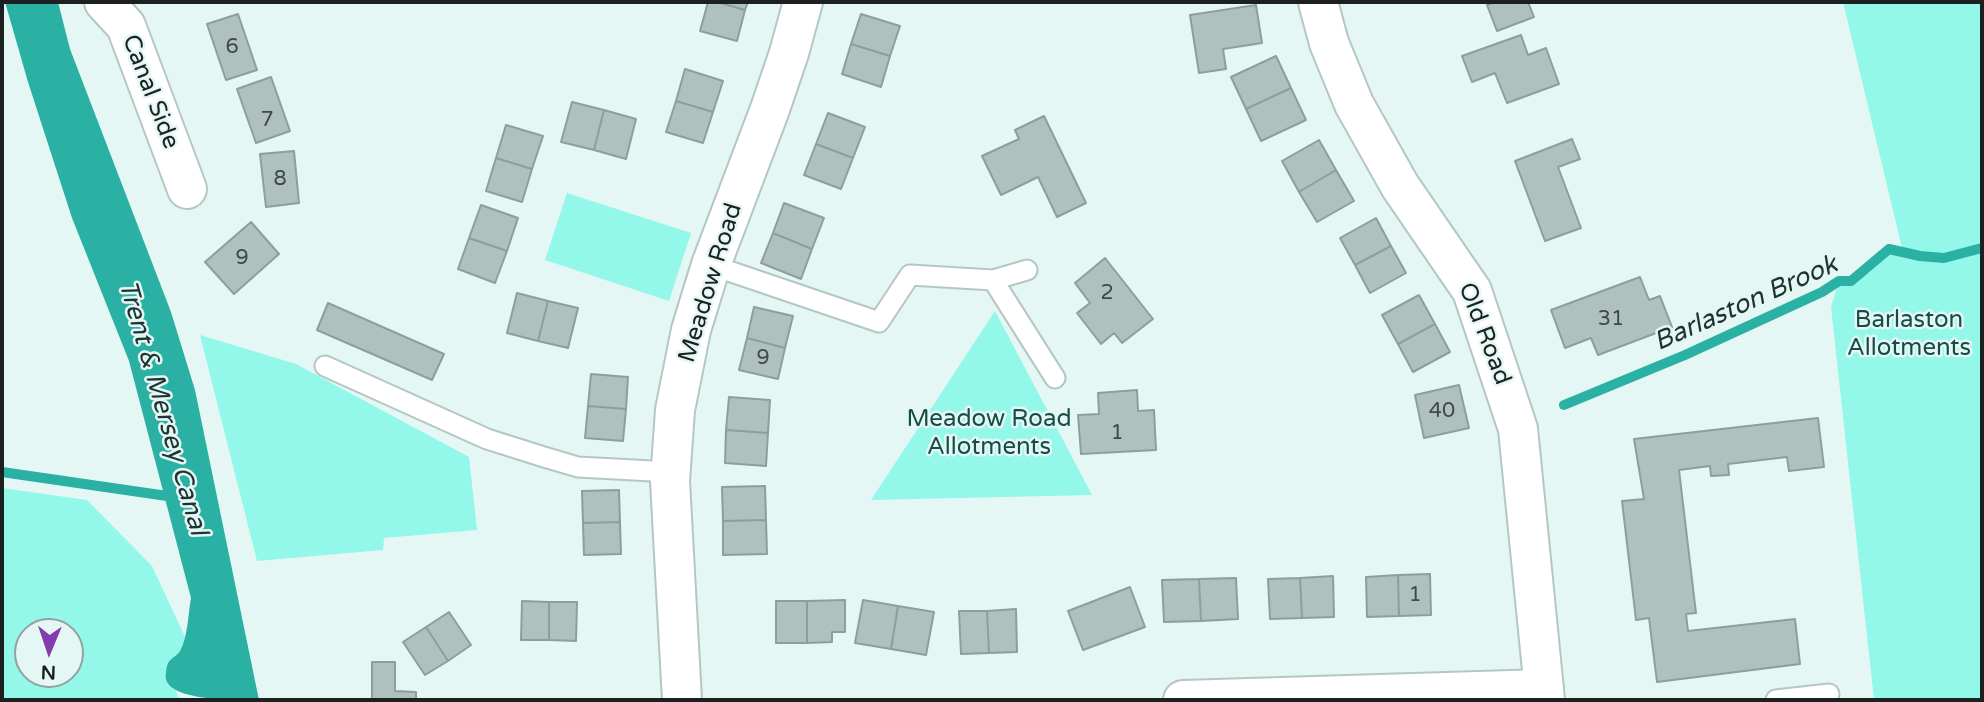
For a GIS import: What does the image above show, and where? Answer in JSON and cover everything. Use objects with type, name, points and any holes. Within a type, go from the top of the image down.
[{"type":"street","name":"Canal Side","points":[[104,2],[126,26],[187,189]]},
{"type":"street","name":"Meadow Road","points":[[682,700],[671,472],[676,410],[691,330],[711,265],[774,98],[803,2]]},
{"type":"street","name":"Old Road","points":[[1318,2],[1329,43],[1354,104],[1400,186],[1472,291],[1518,429],[1544,695]]},
{"type":"street","points":[[1183,700],[1544,695]]},
{"type":"lane","points":[[711,265],[879,322],[910,275],[993,280],[1027,270]]},
{"type":"lane","points":[[993,280],[1055,377]]},
{"type":"lane","points":[[325,366],[487,439],[544,457],[578,467],[671,472]]},
{"type":"lane","points":[[1776,700],[1829,694]]},
{"type":"green space","name":"Barlaston Allotments","points":[[1843,2],[1982,2],[1982,700],[1874,700],[1831,307],[1839,281],[1851,281],[1889,249],[1903,252]]},
{"type":"green space","points":[[567,193],[691,233],[669,301],[545,260]]},
{"type":"green space","name":"Meadow Road Allotments","points":[[995,311],[1092,495],[871,500]]},
{"type":"green space","points":[[200,335],[296,364],[469,457],[477,530],[384,538],[383,550],[257,561]]},
{"type":"green space","points":[[2,488],[87,500],[152,566],[185,637],[179,653],[167,664],[178,697],[193,700],[2,700]]},
{"type":"water","name":"Trent & Mersey Canal","points":[[5,2],[58,2],[70,49],[171,312],[195,390],[259,700],[202,697],[175,689],[167,682],[168,664],[180,651],[185,639],[191,598],[129,361],[72,218]]},
{"type":"building","points":[[708,2],[745,10],[737,41],[700,31]]},
{"type":"building","points":[[717,2],[748,2],[745,10]]},
{"type":"building","points":[[1495,2],[1528,2],[1534,17],[1497,31],[1487,5]]},
{"type":"building","points":[[1256,5],[1262,43],[1223,49],[1226,69],[1199,73],[1190,15]]},
{"type":"building","points":[[238,14],[257,70],[226,80],[207,24]]},
{"type":"building","points":[[861,14],[900,26],[890,56],[851,44]]},
{"type":"building","points":[[1521,35],[1528,55],[1546,48],[1559,84],[1507,103],[1495,73],[1472,82],[1462,56]]},
{"type":"building","points":[[851,44],[890,56],[881,87],[842,74]]},
{"type":"building","points":[[1276,56],[1291,88],[1246,109],[1231,77]]},
{"type":"building","points":[[685,69],[723,81],[713,112],[676,101]]},
{"type":"building","points":[[271,77],[290,131],[256,143],[237,89]]},
{"type":"building","points":[[1291,88],[1306,120],[1261,141],[1246,109]]},
{"type":"building","points":[[676,101],[713,112],[703,143],[666,132]]},
{"type":"building","points":[[572,102],[604,110],[594,150],[561,142]]},
{"type":"building","points":[[604,110],[636,119],[626,159],[594,150]]},
{"type":"building","points":[[828,113],[865,127],[853,158],[816,144]]},
{"type":"building","points":[[1044,116],[1086,203],[1057,217],[1038,177],[1001,195],[982,156],[1019,139],[1015,130]]},
{"type":"building","points":[[506,125],[543,136],[532,169],[496,158]]},
{"type":"building","points":[[1572,139],[1580,159],[1558,167],[1581,228],[1545,241],[1515,161]]},
{"type":"building","points":[[1319,140],[1336,170],[1299,192],[1282,161]]},
{"type":"building","points":[[816,144],[853,158],[841,189],[804,175]]},
{"type":"building","points":[[294,151],[299,203],[266,207],[260,154]]},
{"type":"building","points":[[496,158],[532,169],[522,202],[486,191]]},
{"type":"building","points":[[1336,170],[1354,201],[1317,222],[1299,192]]},
{"type":"building","points":[[784,203],[824,218],[812,249],[773,233]]},
{"type":"building","points":[[481,205],[518,218],[507,251],[469,238]]},
{"type":"building","points":[[1376,218],[1391,246],[1355,265],[1340,238]]},
{"type":"building","points":[[251,222],[279,254],[234,294],[205,262]]},
{"type":"building","points":[[773,233],[812,249],[801,279],[761,263]]},
{"type":"building","points":[[469,238],[507,251],[495,283],[458,269]]},
{"type":"building","points":[[1391,246],[1406,273],[1370,293],[1355,265]]},
{"type":"building","points":[[1105,258],[1153,319],[1122,343],[1114,333],[1101,344],[1077,313],[1090,303],[1075,283]]},
{"type":"building","points":[[1640,277],[1649,300],[1660,296],[1672,327],[1598,355],[1591,338],[1565,348],[1551,310]]},
{"type":"building","points":[[517,293],[548,301],[538,341],[507,333]]},
{"type":"building","points":[[1419,295],[1435,324],[1398,344],[1382,315]]},
{"type":"building","points":[[548,301],[578,308],[568,348],[538,341]]},
{"type":"building","points":[[328,303],[444,354],[432,380],[317,330]]},
{"type":"building","points":[[754,307],[793,316],[785,348],[747,338]]},
{"type":"building","points":[[1435,324],[1450,352],[1413,372],[1398,344]]},
{"type":"building","points":[[747,338],[785,348],[778,379],[739,370]]},
{"type":"building","points":[[591,374],[628,377],[626,409],[588,406]]},
{"type":"building","points":[[1459,385],[1469,428],[1424,438],[1415,395]]},
{"type":"building","points":[[1137,390],[1138,411],[1154,410],[1156,450],[1081,454],[1078,415],[1099,414],[1098,393]]},
{"type":"building","points":[[729,397],[770,400],[768,433],[726,430]]},
{"type":"building","points":[[588,406],[626,409],[623,441],[585,438]]},
{"type":"building","points":[[1818,418],[1824,467],[1789,471],[1787,457],[1728,464],[1729,475],[1711,476],[1710,466],[1679,470],[1696,613],[1686,614],[1688,631],[1795,619],[1800,664],[1657,682],[1649,618],[1636,620],[1622,501],[1644,499],[1634,439]]},
{"type":"building","points":[[726,430],[768,433],[766,466],[725,463]]},
{"type":"building","points":[[765,486],[766,520],[723,521],[722,487]]},
{"type":"building","points":[[619,490],[620,522],[583,523],[582,491]]},
{"type":"building","points":[[766,520],[767,554],[723,555],[723,521]]},
{"type":"building","points":[[620,522],[621,554],[584,555],[583,523]]},
{"type":"building","points":[[1430,574],[1431,615],[1399,616],[1398,575]]},
{"type":"building","points":[[1398,575],[1399,616],[1367,617],[1366,577]]},
{"type":"building","points":[[1333,576],[1334,617],[1302,618],[1300,578]]},
{"type":"building","points":[[1236,578],[1238,619],[1201,621],[1199,579]]},
{"type":"building","points":[[1300,578],[1302,618],[1270,619],[1268,579]]},
{"type":"building","points":[[1199,579],[1201,621],[1164,622],[1162,580]]},
{"type":"building","points":[[1130,587],[1145,627],[1083,650],[1068,611]]},
{"type":"building","points":[[845,600],[845,632],[832,632],[832,642],[807,643],[807,601]]},
{"type":"building","points":[[863,600],[898,606],[891,649],[855,643]]},
{"type":"building","points":[[522,601],[549,602],[549,640],[521,640]]},
{"type":"building","points":[[776,601],[807,601],[807,643],[776,643]]},
{"type":"building","points":[[549,602],[577,602],[576,641],[549,640]]},
{"type":"building","points":[[898,606],[934,612],[926,655],[891,649]]},
{"type":"building","points":[[1016,609],[1017,652],[989,653],[987,611]]},
{"type":"building","points":[[959,611],[987,611],[989,653],[961,654]]},
{"type":"building","points":[[449,612],[471,645],[448,661],[426,627]]},
{"type":"building","points":[[426,627],[448,661],[425,675],[403,642]]},
{"type":"building","points":[[372,662],[395,662],[395,691],[416,692],[416,700],[372,700]]},
{"type":"waterway","name":"Barlaston Brook","points":[[1564,405],[1685,355],[1822,292],[1839,281],[1851,281],[1889,249],[1944,258],[1982,248]]},
{"type":"waterway","name":"Trent & Mersey Canal","points":[[2,472],[174,497]]}]
